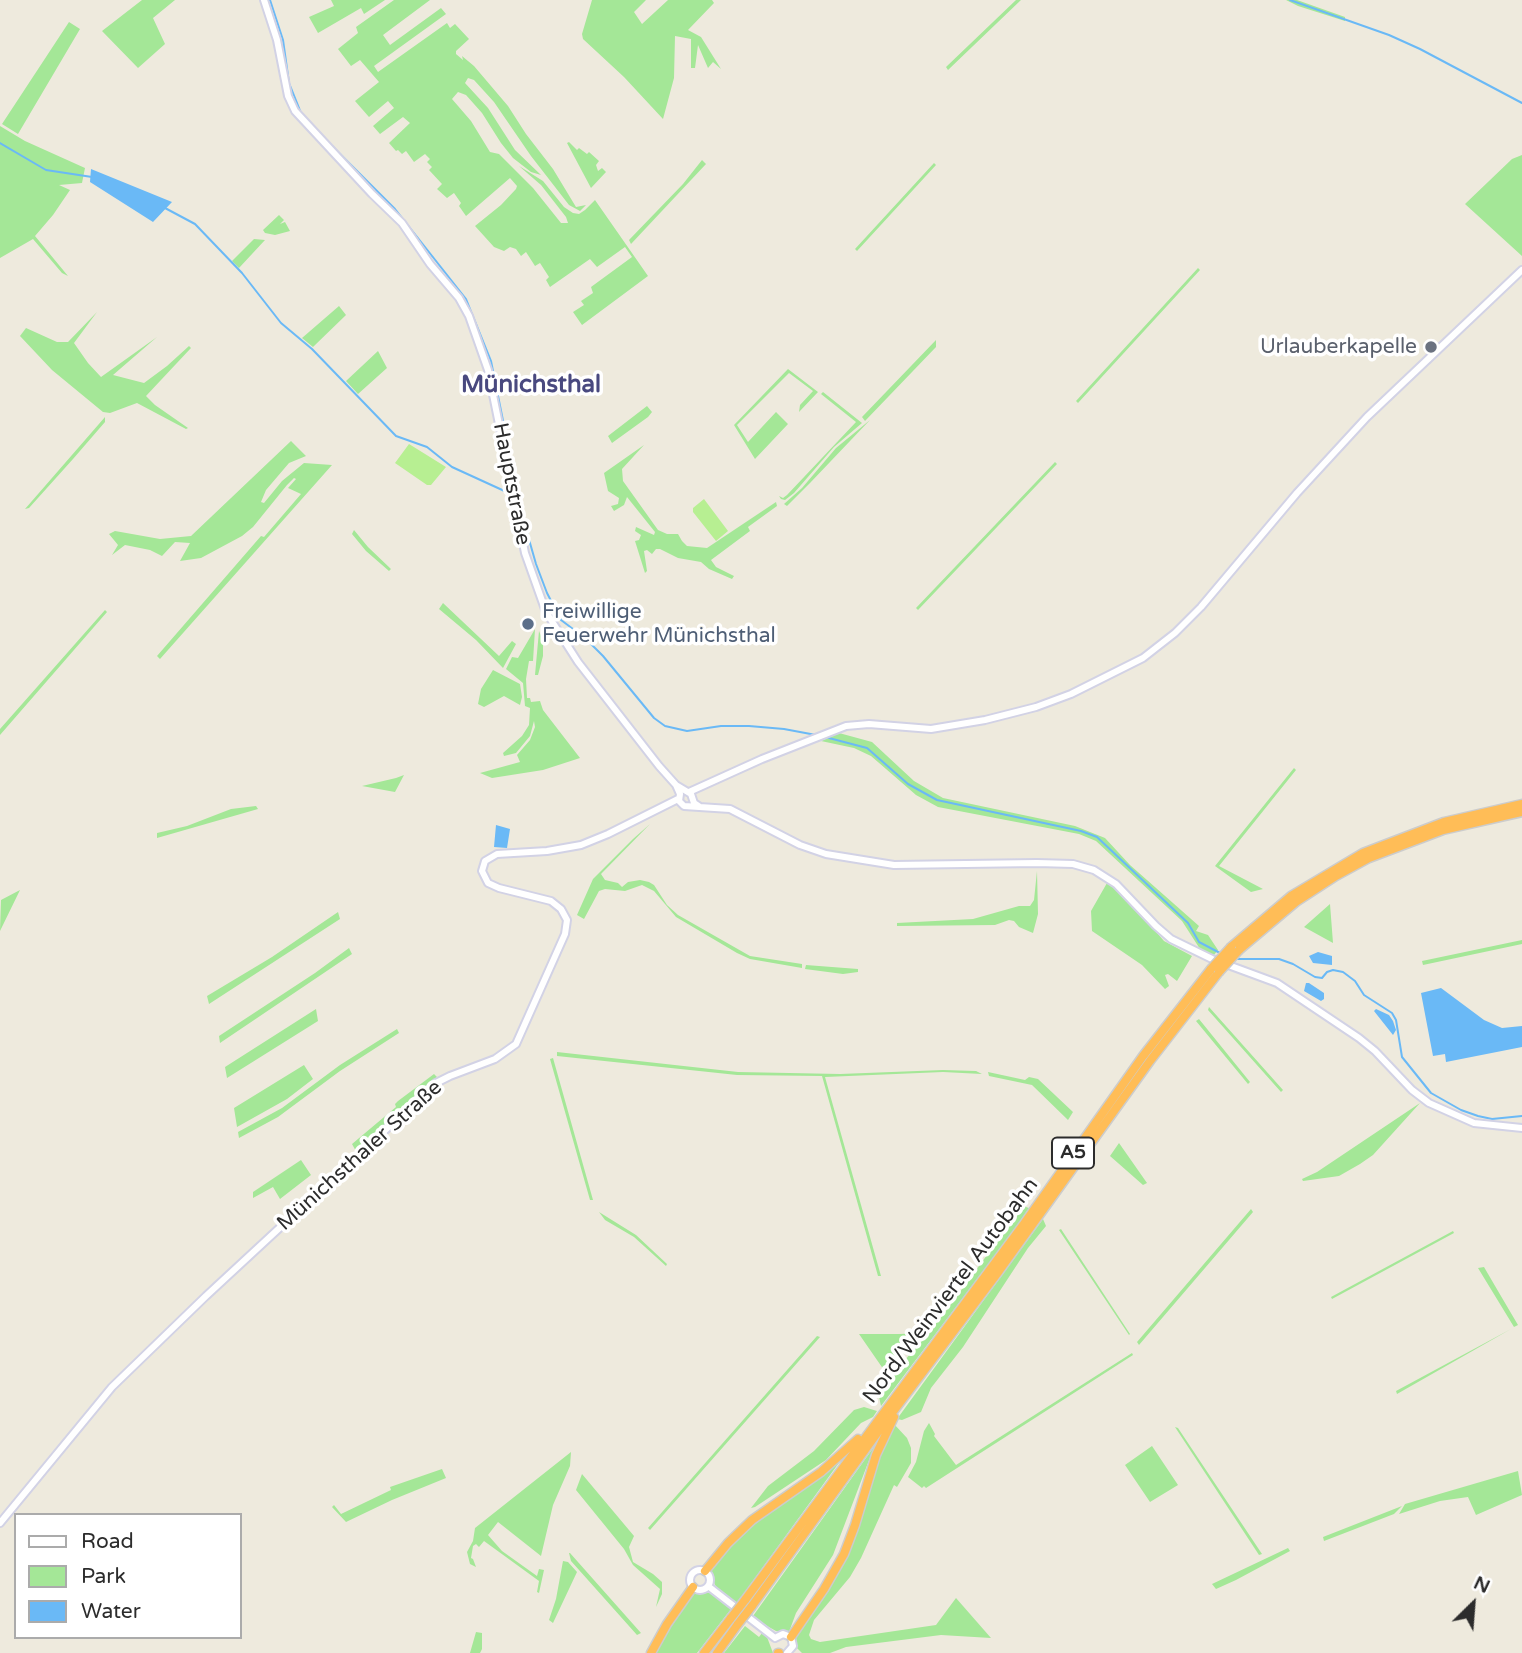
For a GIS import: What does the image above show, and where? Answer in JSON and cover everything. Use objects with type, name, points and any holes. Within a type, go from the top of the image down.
[{"type":"highway","name":"Nord/Weinviertel Autobahn","points":[[748,1603],[871,1428],[1024,1224],[1150,1047],[1235,949],[1292,896],[1363,853],[1444,822],[1522,804]]},
{"type":"highway","name":"Nord/Weinviertel Autobahn","points":[[1235,949],[1296,902],[1362,862],[1430,834],[1522,812]]},
{"type":"highway","name":"Nord/Weinviertel Autobahn","points":[[704,1653],[748,1603],[999,1271],[1215,970]]},
{"type":"highway","points":[[791,1637],[824,1590],[844,1554],[876,1455],[905,1395]]},
{"type":"highway","points":[[705,1571],[752,1520],[821,1472],[871,1428]]},
{"type":"highway","points":[[651,1653],[693,1587]]},
{"type":"highway","name":"Nord/Weinviertel Autobahn","points":[[717,1653],[734,1621]]},
{"type":"street","name":"Hauptstraße","points":[[264,0],[278,40],[287,90],[295,111],[402,223],[430,264],[459,298],[469,316],[488,370],[528,565],[548,616],[585,672],[686,798],[705,808],[730,809],[810,849],[882,864],[1073,864],[1094,870],[1116,884],[1171,939],[1203,955],[1277,982],[1339,1024],[1375,1051],[1406,1084],[1429,1103],[1474,1123],[1519,1128]]},
{"type":"street","points":[[686,798],[701,787],[812,738],[854,724],[931,729],[1004,715],[1071,694],[1152,652],[1201,607],[1297,493],[1367,417],[1522,270]]},
{"type":"street","name":"Münichsthaler Straße","points":[[0,1522],[112,1387],[206,1296],[436,1083],[495,1059],[516,1044],[565,934],[567,920],[561,909],[551,901],[488,883],[482,871],[485,861],[497,855],[581,845],[686,798]]},
{"type":"street","points":[[696,1570],[705,1571],[709,1577],[708,1586],[701,1590],[693,1587],[690,1582],[696,1570]]},
{"type":"street","points":[[708,1586],[775,1638]]},
{"type":"street","points":[[775,1638],[783,1634],[791,1637],[791,1652]]},
{"type":"street","points":[[775,1638],[774,1646],[779,1653]]},
{"type":"green space","points":[[142,0],[175,0],[153,18],[165,44],[138,68],[102,31]]},
{"type":"green space","points":[[331,0],[385,0],[364,14],[361,8],[318,33],[309,17],[334,6]]},
{"type":"green space","points":[[394,0],[430,0],[383,35],[390,45],[441,8],[446,14],[374,66],[378,72],[447,23],[450,28],[455,24],[469,39],[456,54],[474,66],[508,106],[553,169],[576,207],[586,205],[580,211],[569,205],[494,102],[474,80],[468,78],[465,83],[488,108],[515,150],[541,175],[531,172],[513,158],[482,113],[466,95],[458,92],[452,99],[471,121],[490,152],[499,154],[533,188],[561,223],[568,223],[566,217],[541,185],[519,166],[543,181],[564,207],[573,213],[579,214],[595,200],[648,276],[582,325],[573,312],[584,305],[581,301],[593,293],[591,287],[632,257],[625,247],[597,267],[590,259],[550,287],[546,280],[549,277],[540,263],[535,266],[526,252],[521,256],[516,249],[510,247],[504,251],[494,247],[475,226],[516,189],[517,186],[510,178],[466,216],[454,193],[447,198],[437,189],[442,184],[429,170],[432,167],[427,162],[430,159],[425,154],[414,162],[406,151],[402,154],[389,143],[410,123],[403,117],[380,134],[373,126],[394,108],[388,101],[369,117],[355,101],[379,82],[360,60],[351,66],[338,49],[358,33],[356,27]]},
{"type":"green space","points":[[592,0],[646,0],[634,12],[642,24],[668,0],[712,0],[714,3],[688,30],[701,37],[721,69],[713,62],[708,68],[698,45],[695,68],[691,68],[691,39],[675,36],[674,78],[663,119],[624,77],[583,39]]},
{"type":"green space","points":[[1016,0],[1021,0],[948,70],[946,67]]},
{"type":"green space","points":[[1286,0],[1297,0],[1345,17],[1345,21],[1298,6]]},
{"type":"green space","points":[[69,22],[80,29],[18,134],[2,124]]},
{"type":"green space","points":[[0,126],[25,141],[85,168],[82,183],[59,185],[70,190],[35,236],[68,276],[62,273],[33,239],[0,258]]},
{"type":"green space","points":[[567,143],[577,150],[579,148],[587,154],[589,152],[599,161],[596,165],[598,171],[602,168],[606,172],[591,188]]},
{"type":"green space","points":[[1522,155],[1522,256],[1465,204],[1512,159]]},
{"type":"green space","points":[[702,160],[706,164],[631,244],[629,240],[683,184]]},
{"type":"green space","points":[[934,163],[936,165],[857,251],[855,249]]},
{"type":"green space","points":[[279,215],[284,220],[280,224],[285,222],[290,231],[275,235],[265,233],[263,230]]},
{"type":"green space","points":[[254,239],[265,240],[239,268],[232,261]]},
{"type":"green space","points":[[1198,268],[1200,270],[1078,403],[1076,401]]},
{"type":"green space","points":[[339,306],[346,315],[313,347],[302,338]]},
{"type":"green space","points":[[97,312],[74,343],[101,377],[157,337],[113,375],[144,383],[189,346],[191,348],[146,396],[188,428],[137,403],[110,413],[103,412],[52,370],[20,336],[26,328],[57,342],[68,342]]},
{"type":"green space","points":[[936,340],[936,347],[865,421],[862,417]]},
{"type":"green space","points":[[378,351],[387,368],[358,394],[346,381]]},
{"type":"green space","points":[[788,369],[818,392],[799,412],[800,405],[813,391],[789,373],[737,425],[748,442],[776,412],[788,424],[755,459],[734,425]]},
{"type":"green space","points":[[823,392],[862,423],[834,447],[794,493],[785,500],[781,499],[779,496],[783,498],[787,495],[856,422],[821,394]]},
{"type":"green space","points":[[647,406],[652,412],[648,417],[612,443],[608,436]]},
{"type":"green space","points":[[105,417],[105,422],[73,459],[29,508],[25,509]]},
{"type":"green space","points":[[870,420],[787,506],[784,504],[802,488],[836,448]]},
{"type":"green space","points":[[291,441],[306,456],[289,463],[266,490],[261,502],[264,503],[282,481],[304,463],[332,465],[160,659],[157,656],[301,494],[288,488],[296,479],[287,485],[253,527],[201,558],[180,561],[190,543],[175,542],[162,556],[150,550],[125,545],[112,555],[118,545],[109,534],[115,531],[160,539],[191,536]]},
{"type":"green space","points":[[409,444],[446,467],[431,485],[395,463]]},
{"type":"green space","points":[[644,445],[622,469],[623,481],[658,530],[667,534],[678,534],[687,546],[707,548],[776,502],[777,506],[748,527],[750,531],[711,560],[716,567],[734,576],[732,579],[709,569],[701,562],[678,558],[660,549],[656,549],[652,554],[644,551],[645,573],[635,541],[639,540],[641,535],[635,531],[636,527],[654,535],[655,532],[627,497],[624,505],[614,511],[611,506],[618,504],[619,498],[608,491],[604,473]]},
{"type":"green space","points":[[1055,462],[1057,464],[918,610],[916,608]]},
{"type":"green space","points":[[704,499],[728,531],[716,541],[693,512],[693,508]]},
{"type":"green space","points":[[354,530],[391,569],[389,571],[366,551],[352,534]]},
{"type":"green space","points":[[443,603],[499,656],[512,641],[516,644],[503,668],[476,640],[439,609]]},
{"type":"green space","points":[[105,610],[107,612],[0,735],[0,729]]},
{"type":"green space","points":[[535,629],[533,661],[529,661],[526,679],[527,698],[530,698],[531,702],[540,701],[543,710],[580,758],[543,770],[492,778],[480,773],[520,762],[517,755],[530,740],[535,727],[534,721],[530,736],[516,753],[504,756],[503,753],[522,736],[529,725],[530,708],[525,706],[523,683],[506,669],[512,657],[518,658]]},
{"type":"green space","points":[[539,631],[543,641],[543,656],[538,675],[535,675]]},
{"type":"green space","points":[[493,670],[520,684],[520,705],[504,696],[484,707],[478,704],[481,689]]},
{"type":"green space","points":[[839,733],[872,742],[914,781],[943,798],[1075,826],[1105,838],[1130,865],[1199,926],[1196,931],[1208,935],[1218,950],[1214,955],[1200,949],[1182,921],[1096,841],[1079,834],[938,807],[916,795],[871,756],[854,748],[821,741]]},
{"type":"green space","points":[[1294,768],[1296,770],[1219,866],[1263,889],[1251,892],[1215,866]]},
{"type":"green space","points":[[404,775],[395,792],[362,786],[396,778]]},
{"type":"green space","points":[[256,806],[258,809],[157,838],[157,833],[187,826],[231,809]]},
{"type":"green space","points":[[650,824],[601,874],[605,880],[618,883],[622,887],[628,882],[649,882],[678,915],[750,956],[802,964],[802,968],[750,959],[737,953],[676,917],[654,891],[642,885],[625,891],[599,891],[584,919],[577,915],[593,879]]},
{"type":"green space","points":[[1037,871],[1038,914],[1033,933],[1009,920],[995,925],[897,926],[897,923],[973,919],[1019,906],[1030,906],[1034,900]]},
{"type":"green space","points":[[1107,883],[1125,896],[1164,941],[1192,956],[1177,981],[1168,974],[1165,975],[1169,986],[1165,989],[1142,965],[1092,931],[1091,911]]},
{"type":"green space","points":[[20,890],[0,931],[1,900]]},
{"type":"green space","points":[[1330,904],[1333,943],[1304,927]]},
{"type":"green space","points":[[338,912],[340,919],[209,1004],[207,996],[272,957]]},
{"type":"green space","points":[[1522,940],[1522,944],[1423,965],[1422,961]]},
{"type":"green space","points":[[349,948],[352,954],[220,1043],[219,1036]]},
{"type":"green space","points":[[806,965],[858,969],[858,972],[843,974],[805,969]]},
{"type":"green space","points":[[1209,1007],[1283,1090],[1281,1092],[1208,1010]]},
{"type":"green space","points":[[316,1009],[318,1021],[227,1078],[225,1067]]},
{"type":"green space","points":[[1199,1019],[1250,1082],[1248,1084],[1196,1021]]},
{"type":"green space","points":[[397,1029],[399,1033],[340,1071],[278,1117],[239,1138],[238,1132],[282,1108],[340,1065]]},
{"type":"green space","points":[[557,1052],[738,1072],[840,1074],[943,1070],[976,1071],[982,1074],[943,1072],[825,1077],[881,1276],[878,1276],[822,1076],[737,1075],[557,1056]]},
{"type":"green space","points":[[553,1058],[593,1200],[590,1200],[550,1059]]},
{"type":"green space","points":[[304,1065],[313,1079],[287,1099],[237,1127],[234,1108]]},
{"type":"green space","points":[[988,1072],[1025,1080],[1029,1077],[1038,1079],[1073,1112],[1068,1120],[1032,1085],[989,1076]]},
{"type":"green space","points":[[434,1074],[437,1077],[357,1153],[352,1144],[396,1107],[398,1101]]},
{"type":"green space","points":[[1420,1103],[1373,1155],[1360,1164],[1339,1176],[1303,1181],[1302,1179],[1317,1172]]},
{"type":"green space","points":[[1119,1143],[1147,1183],[1143,1185],[1110,1156]]},
{"type":"green space","points":[[301,1160],[311,1175],[280,1199],[273,1187],[253,1198],[253,1192]]},
{"type":"green space","points":[[1023,1206],[1029,1208],[1014,1230],[881,1406],[878,1392],[880,1382],[905,1360],[943,1315]]},
{"type":"green space","points":[[1251,1209],[1253,1212],[1139,1345],[1137,1342]]},
{"type":"green space","points":[[599,1212],[636,1235],[667,1264],[666,1266],[634,1237],[605,1220]]},
{"type":"green space","points":[[1043,1219],[1046,1226],[1028,1248],[963,1347],[931,1388],[921,1412],[902,1420],[897,1419]]},
{"type":"green space","points":[[1061,1229],[1130,1334],[1129,1335],[1059,1230]]},
{"type":"green space","points":[[1453,1231],[1454,1233],[1332,1299],[1331,1297]]},
{"type":"green space","points":[[1484,1267],[1518,1325],[1514,1327],[1478,1268]]},
{"type":"green space","points":[[1511,1329],[1397,1394],[1396,1391]]},
{"type":"green space","points":[[924,1333],[886,1373],[859,1334],[899,1334]]},
{"type":"green space","points":[[817,1336],[820,1337],[650,1530],[648,1528]]},
{"type":"green space","points":[[1132,1353],[1133,1355],[926,1488],[908,1477],[929,1423],[934,1436],[956,1465]]},
{"type":"green space","points":[[864,1407],[877,1411],[873,1417],[861,1423],[826,1460],[751,1508],[768,1486],[814,1451],[854,1410]]},
{"type":"green space","points":[[894,1424],[907,1438],[911,1448],[911,1463],[897,1487],[894,1485],[850,1577],[814,1620],[809,1635],[811,1639],[820,1642],[936,1625],[956,1598],[991,1638],[941,1635],[846,1647],[830,1653],[802,1653],[796,1647],[795,1637],[824,1594]]},
{"type":"green space","points":[[1175,1427],[1178,1428],[1262,1554],[1259,1555]]},
{"type":"green space","points":[[881,1437],[871,1455],[833,1555],[796,1613],[789,1632],[776,1631],[767,1626],[753,1616]]},
{"type":"green space","points":[[1152,1446],[1178,1485],[1150,1502],[1125,1465]]},
{"type":"green space","points":[[571,1452],[570,1466],[553,1505],[541,1556],[498,1522],[488,1535],[502,1551],[537,1576],[539,1569],[544,1570],[539,1593],[539,1581],[484,1541],[479,1547],[476,1544],[473,1546],[471,1558],[476,1567],[470,1564],[467,1552],[473,1541],[475,1528]]},
{"type":"green space","points":[[841,1460],[736,1604],[717,1589],[709,1572],[732,1544],[775,1507],[817,1480]]},
{"type":"green space","points":[[442,1469],[446,1478],[346,1522],[332,1507],[334,1505],[341,1514],[391,1490],[390,1487]]},
{"type":"green space","points":[[1518,1471],[1522,1495],[1476,1515],[1468,1497],[1440,1501],[1399,1514],[1405,1504]]},
{"type":"green space","points":[[582,1474],[634,1536],[629,1547],[633,1562],[662,1582],[662,1594],[656,1607],[660,1589],[633,1565],[624,1549],[576,1490]]},
{"type":"green space","points":[[1402,1506],[1394,1514],[1324,1541],[1323,1537]]},
{"type":"green space","points":[[1288,1548],[1290,1551],[1236,1580],[1216,1589],[1212,1584]]},
{"type":"green space","points":[[569,1553],[641,1633],[637,1635],[571,1561]]},
{"type":"green space","points":[[563,1561],[568,1562],[577,1572],[553,1623],[549,1620]]},
{"type":"green space","points":[[694,1592],[710,1593],[731,1609],[697,1653],[654,1653],[673,1621]]},
{"type":"green space","points":[[745,1626],[759,1637],[762,1633],[767,1637],[773,1653],[724,1653]]},
{"type":"green space","points":[[476,1632],[482,1633],[482,1649],[480,1653],[470,1653]]},
{"type":"water","points":[[91,169],[172,202],[153,222],[90,182]]},
{"type":"water","points":[[496,825],[510,829],[507,848],[494,847]]},
{"type":"water","points":[[1318,952],[1332,956],[1332,965],[1313,963],[1309,956]]},
{"type":"water","points":[[1306,983],[1324,993],[1324,999],[1321,1001],[1304,991]]},
{"type":"water","points":[[1441,988],[1484,1020],[1502,1028],[1522,1026],[1522,1047],[1446,1062],[1445,1054],[1433,1056],[1421,993]]},
{"type":"water","points":[[1376,1009],[1389,1015],[1393,1021],[1396,1030],[1393,1035],[1374,1011]]},
{"type":"waterway","points":[[270,0],[283,40],[289,83],[301,113]]},
{"type":"waterway","points":[[1290,0],[1389,35],[1522,103]]},
{"type":"waterway","points":[[321,135],[395,209],[466,299],[491,361],[522,515],[536,564],[561,620],[603,656],[654,718],[665,726],[687,731],[721,726],[749,726],[816,735]]},
{"type":"waterway","points":[[0,143],[46,170],[92,177]]},
{"type":"waterway","points":[[165,208],[195,224],[242,273],[281,323],[312,349],[396,436],[427,447],[452,467],[511,494]]},
{"type":"waterway","points":[[825,737],[867,748],[908,784],[937,800],[1081,831],[1097,837],[1188,923],[1199,942],[1220,953]]},
{"type":"waterway","points":[[1235,959],[1279,959],[1322,978],[1333,970],[1343,972],[1355,981],[1364,995],[1392,1013],[1396,1020],[1402,1057],[1431,1093],[1478,1116],[1492,1119],[1522,1116]]},
{"type":"place","name":"Urlauberkapelle","points":[[1431,347]]},
{"type":"place","name":"Freiwillige Feuerwehr Münichsthal","points":[[528,624]]},
{"type":"district","name":"Münichsthal","points":[[531,386]]}]
